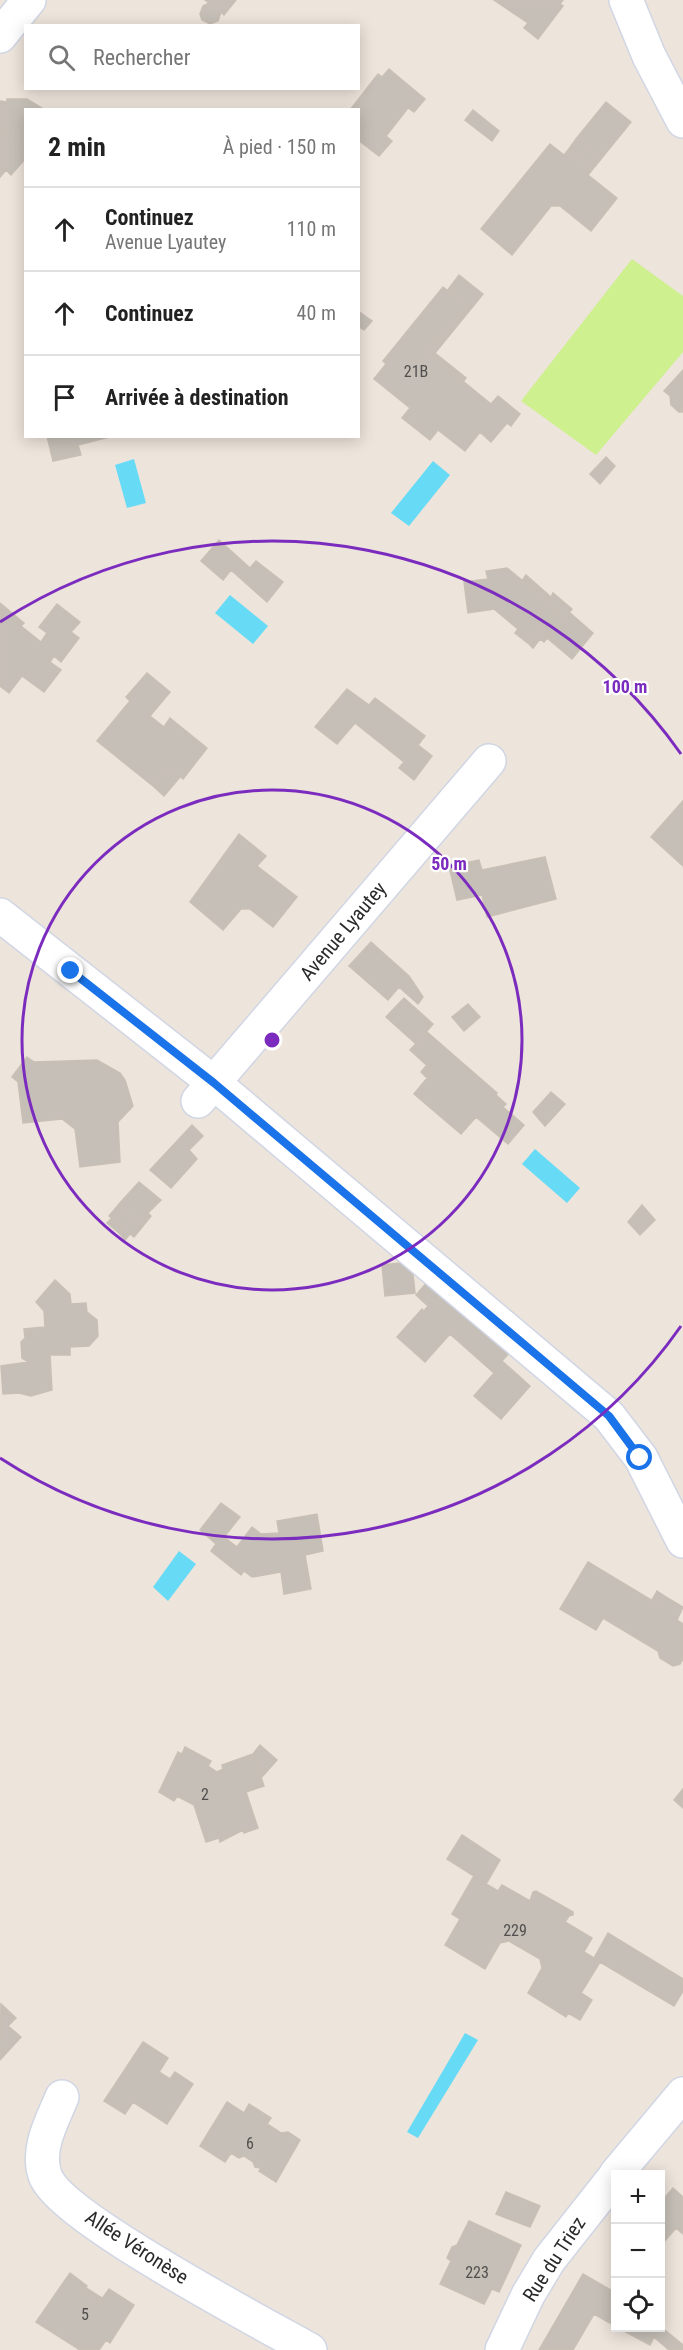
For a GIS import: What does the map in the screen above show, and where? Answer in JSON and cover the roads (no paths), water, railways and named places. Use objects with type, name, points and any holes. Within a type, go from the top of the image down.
[{"type":"street","points":[[0,36],[29,0]]},
{"type":"street","points":[[626,0],[675,84],[683,121]]},
{"type":"street","name":"Avenue Lyautey","points":[[212,1092],[489,761]]},
{"type":"street","points":[[0,915],[212,1092],[609,1416],[640,1458],[683,1541]]},
{"type":"street","name":"Rue du Triez","points":[[620,2170],[683,2094]]},
{"type":"street","name":"Allée Véronèse","points":[[62,2097],[45,2141],[42,2156],[46,2179],[59,2195],[144,2256],[310,2350]]},
{"type":"street","name":"Rue du Triez","points":[[502,2350],[528,2295],[549,2260],[611,2181]]},
{"type":"water","points":[[134,459],[146,503],[127,508],[115,465]]},
{"type":"water","points":[[433,461],[450,475],[409,526],[391,513]]},
{"type":"water","points":[[230,595],[268,626],[253,644],[215,613]]},
{"type":"water","points":[[535,1149],[580,1188],[567,1203],[522,1164]]},
{"type":"water","points":[[179,1551],[196,1564],[168,1601],[153,1587]]},
{"type":"water","points":[[465,2033],[478,2040],[418,2138],[407,2132]]}]
